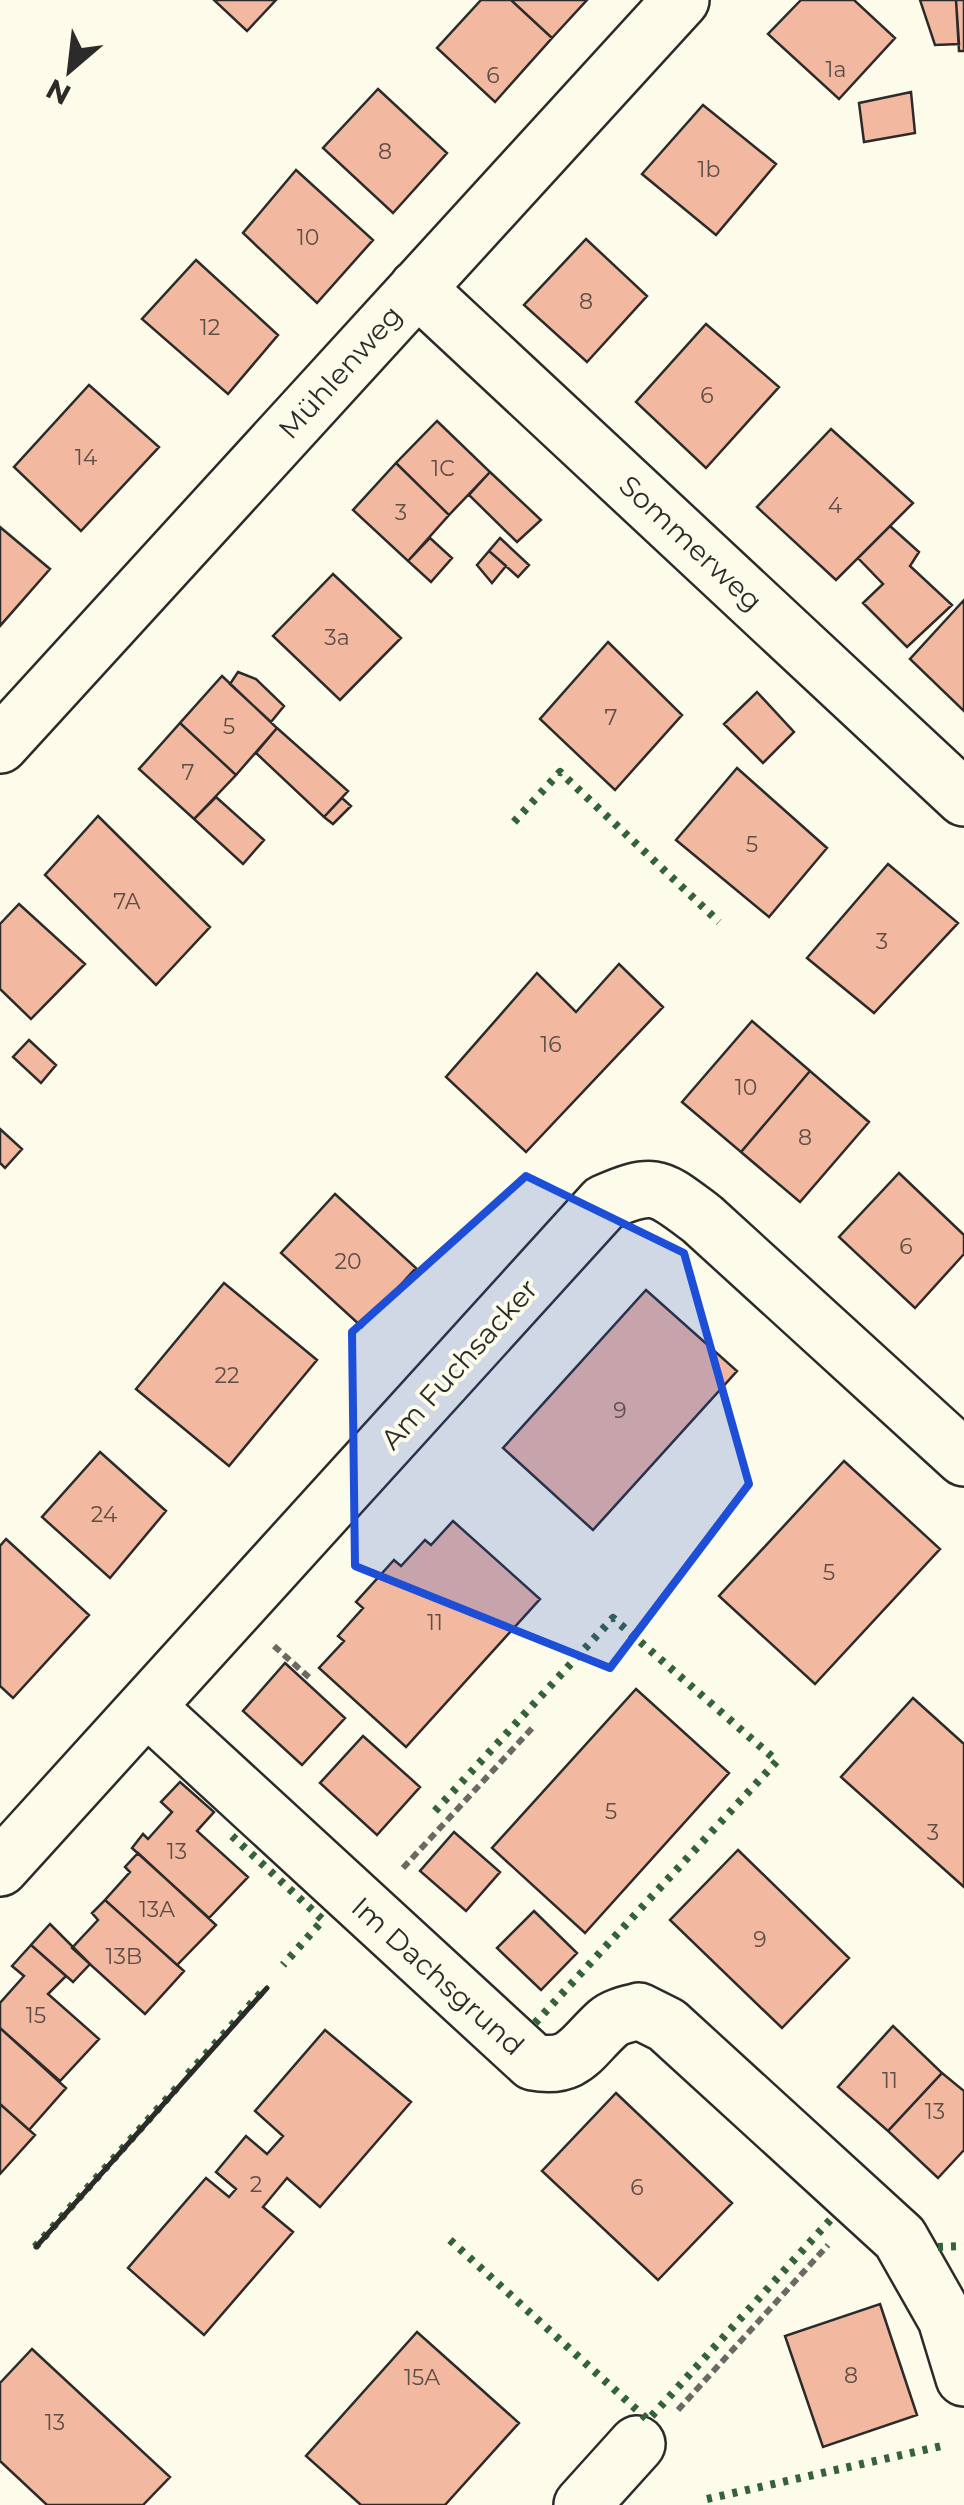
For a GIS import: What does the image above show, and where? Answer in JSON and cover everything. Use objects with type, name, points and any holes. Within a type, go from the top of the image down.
[{"type":"street","name":"Mühlenweg","points":[[0,745],[681,0]]},
{"type":"street","name":"Sommerweg","points":[[417,288],[964,798]]},
{"type":"street","name":"Am Fuchsacker","points":[[0,1868],[604,1204],[638,1188],[664,1191],[702,1220],[964,1458]]},
{"type":"street","name":"Im Dachsgrund","points":[[148,1708],[533,2062],[554,2066],[583,2051],[611,2019],[639,2012],[667,2025],[900,2238],[946,2319],[964,2378]]},
{"type":"street","points":[[582,2505],[637,2444]]},
{"type":"path","points":[[266,1638],[312,1680]]},
{"type":"path","points":[[365,1909],[535,1726]]},
{"type":"path","points":[[637,2444],[656,2435],[866,2204]]},
{"type":"highlighted area","points":[[526,1176],[684,1253],[749,1484],[610,1668],[355,1566],[352,1332]]},
{"type":"building","points":[[214,0],[276,0],[247,31]]},
{"type":"building","points":[[481,0],[511,0],[552,38],[495,102],[437,48]]},
{"type":"building","points":[[511,0],[587,0],[552,38]]},
{"type":"building","points":[[801,0],[854,0],[895,38],[839,99],[768,34]]},
{"type":"building","points":[[920,0],[956,0],[959,44],[935,45]]},
{"type":"building","points":[[956,0],[964,0],[964,51],[959,51]]},
{"type":"building","points":[[378,89],[447,153],[393,213],[323,148]]},
{"type":"building","points":[[911,92],[915,133],[864,142],[859,103]]},
{"type":"building","points":[[703,105],[776,164],[716,235],[642,174]]},
{"type":"building","points":[[296,170],[373,240],[317,303],[243,233]]},
{"type":"building","points":[[586,239],[647,296],[587,362],[524,305]]},
{"type":"building","points":[[196,260],[278,335],[228,394],[142,319]]},
{"type":"building","points":[[706,324],[779,387],[706,468],[636,402]]},
{"type":"building","points":[[89,385],[159,447],[81,531],[14,467]]},
{"type":"building","points":[[437,421],[490,472],[449,515],[396,463]]},
{"type":"building","points":[[831,429],[913,503],[836,580],[757,507]]},
{"type":"building","points":[[396,463],[449,515],[408,561],[353,510]]},
{"type":"building","points":[[490,472],[541,520],[517,542],[469,495]]},
{"type":"building","points":[[890,526],[919,552],[910,566],[952,605],[907,647],[863,603],[883,584],[858,558]]},
{"type":"building","points":[[0,527],[50,569],[0,626]]},
{"type":"building","points":[[430,538],[452,558],[431,582],[408,561]]},
{"type":"building","points":[[500,538],[529,565],[518,577],[489,551]]},
{"type":"building","points":[[489,551],[506,566],[492,583],[477,565]]},
{"type":"building","points":[[333,574],[401,638],[340,700],[273,636]]},
{"type":"building","points":[[964,600],[964,711],[910,659]]},
{"type":"building","points":[[608,642],[682,715],[615,790],[540,719]]},
{"type":"building","points":[[238,672],[256,679],[284,706],[271,722],[230,684]]},
{"type":"building","points":[[222,676],[277,728],[236,775],[180,723]]},
{"type":"building","points":[[757,692],[794,732],[763,763],[724,724]]},
{"type":"building","points":[[180,723],[236,775],[194,819],[139,769]]},
{"type":"building","points":[[277,728],[348,791],[324,817],[256,753]]},
{"type":"building","points":[[737,768],[827,848],[769,917],[676,840]]},
{"type":"building","points":[[216,797],[264,840],[243,864],[194,819]]},
{"type":"building","points":[[342,798],[351,806],[333,824],[324,817]]},
{"type":"building","points":[[98,816],[210,927],[156,985],[45,875]]},
{"type":"building","points":[[888,864],[958,923],[874,1013],[807,958]]},
{"type":"building","points":[[19,904],[85,964],[31,1019],[0,989],[0,924]]},
{"type":"building","points":[[619,964],[663,1007],[526,1152],[446,1077],[537,973],[576,1012]]},
{"type":"building","points":[[752,1021],[810,1071],[741,1152],[682,1102]]},
{"type":"building","points":[[29,1040],[56,1065],[41,1083],[13,1057]]},
{"type":"building","points":[[810,1071],[869,1122],[800,1202],[741,1152]]},
{"type":"building","points":[[0,1129],[22,1149],[5,1168],[0,1163]]},
{"type":"building","points":[[899,1173],[964,1235],[964,1254],[915,1308],[839,1237]]},
{"type":"building","points":[[335,1194],[416,1268],[362,1327],[281,1253]]},
{"type":"building","points":[[224,1283],[317,1360],[229,1466],[136,1389]]},
{"type":"building","points":[[646,1290],[737,1371],[593,1530],[503,1448]]},
{"type":"building","points":[[100,1452],[166,1511],[110,1578],[42,1517]]},
{"type":"building","points":[[844,1461],[940,1549],[815,1684],[719,1596]]},
{"type":"building","points":[[453,1521],[540,1599],[406,1747],[319,1668],[344,1641],[338,1636],[363,1608],[356,1602],[394,1560],[401,1566],[425,1540],[431,1545]]},
{"type":"building","points":[[6,1539],[89,1615],[13,1698],[0,1686],[0,1546]]},
{"type":"building","points":[[285,1663],[345,1718],[302,1765],[243,1711]]},
{"type":"building","points":[[636,1689],[729,1773],[585,1933],[492,1848]]},
{"type":"building","points":[[913,1698],[964,1744],[964,1887],[841,1777]]},
{"type":"building","points":[[363,1736],[420,1787],[377,1835],[320,1783]]},
{"type":"building","points":[[180,1782],[214,1812],[197,1831],[248,1877],[209,1918],[132,1848],[143,1834],[148,1839],[172,1812],[161,1802]]},
{"type":"building","points":[[454,1832],[500,1872],[466,1911],[420,1871]]},
{"type":"building","points":[[738,1850],[849,1958],[782,2028],[670,1920]]},
{"type":"building","points":[[138,1853],[216,1925],[177,1965],[105,1900],[130,1872],[125,1867]]},
{"type":"building","points":[[105,1900],[184,1971],[145,2014],[72,1948],[98,1920],[92,1913]]},
{"type":"building","points":[[534,1911],[577,1953],[541,1990],[497,1948]]},
{"type":"building","points":[[50,1924],[90,1964],[73,1982],[31,1945]]},
{"type":"building","points":[[31,1945],[66,1976],[48,1994],[99,2039],[60,2081],[0,2028],[0,2003],[24,1976],[12,1966]]},
{"type":"building","points":[[893,2026],[942,2073],[888,2131],[838,2087]]},
{"type":"building","points":[[0,2028],[66,2088],[29,2130],[0,2104]]},
{"type":"building","points":[[325,2030],[411,2102],[320,2207],[287,2178],[263,2207],[293,2232],[204,2335],[128,2268],[206,2178],[229,2197],[236,2189],[216,2172],[246,2136],[267,2154],[283,2136],[255,2111]]},
{"type":"building","points":[[942,2073],[964,2091],[964,2150],[938,2178],[888,2131]]},
{"type":"building","points":[[616,2093],[732,2203],[658,2280],[542,2171]]},
{"type":"building","points":[[0,2104],[35,2135],[0,2174]]},
{"type":"building","points":[[880,2304],[917,2415],[823,2447],[785,2336]]},
{"type":"building","points":[[417,2332],[519,2423],[445,2505],[361,2505],[306,2456]]},
{"type":"building","points":[[32,2349],[170,2477],[143,2505],[47,2505],[0,2461],[0,2383]]},
{"type":"hedge","points":[[514,822],[560,772],[719,922]]},
{"type":"hedge","points":[[435,1811],[613,1618],[777,1761],[535,2023]]},
{"type":"hedge","points":[[232,1836],[323,1920],[283,1965]]},
{"type":"hedge","points":[[188,2074],[266,1987]]},
{"type":"hedge","points":[[35,2247],[180,2084]]},
{"type":"hedge","points":[[450,2240],[648,2420],[832,2218]]},
{"type":"hedge","points":[[938,2247],[964,2246]]},
{"type":"hedge","points":[[707,2499],[946,2445]]},
{"type":"wall","points":[[36,2247],[267,1988]]}]
